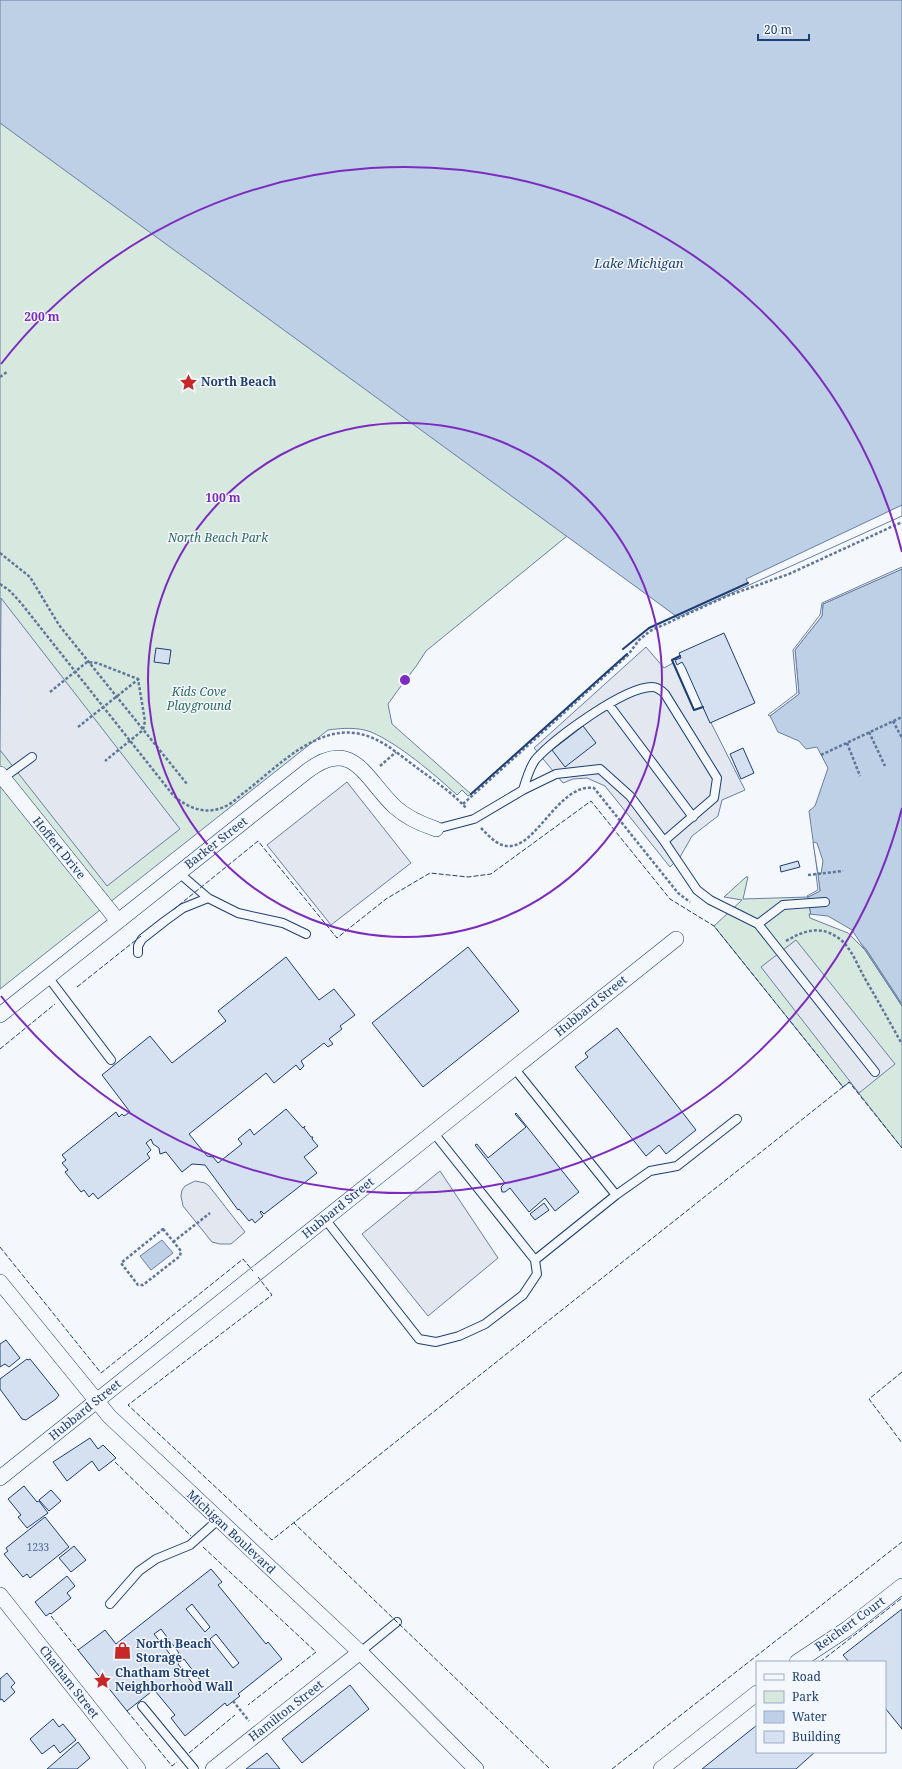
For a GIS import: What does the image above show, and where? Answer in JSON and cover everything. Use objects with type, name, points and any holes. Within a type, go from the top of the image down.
[{"type":"street","name":"Barker Street","points":[[0,1015],[312,766],[328,758],[340,757],[355,762],[368,774],[396,807],[418,823],[436,829]]},
{"type":"street","name":"Hoffert Drive","points":[[1,776],[118,921]]},
{"type":"street","name":"Hubbard Street","points":[[0,1478],[676,939]]},
{"type":"street","name":"Michigan Boulevard","points":[[0,1282],[109,1416],[359,1653],[476,1769]]},
{"type":"street","name":"Reichert Court","points":[[799,1661],[847,1629],[902,1586]]},
{"type":"street","name":"Chatham Street","points":[[0,1595],[138,1769]]},
{"type":"street","name":"Hamilton Street","points":[[213,1769],[359,1653]]},
{"type":"street","points":[[661,1769],[756,1694]]},
{"type":"lane","points":[[522,790],[535,760],[589,716],[640,688],[654,687],[665,694],[717,778],[714,798],[664,841]]},
{"type":"lane","points":[[609,705],[693,817]]},
{"type":"lane","points":[[1,776],[32,757]]},
{"type":"lane","points":[[436,829],[474,819],[522,790],[556,774],[600,769],[630,796],[664,841],[697,890],[710,900],[758,924],[874,1072]]},
{"type":"lane","points":[[179,873],[208,898],[238,913],[283,923],[306,934]]},
{"type":"lane","points":[[138,953],[138,946],[142,940],[165,921],[183,908],[208,898]]},
{"type":"lane","points":[[758,924],[783,905],[825,902]]},
{"type":"lane","points":[[48,977],[111,1060]]},
{"type":"lane","points":[[514,1068],[616,1195]]},
{"type":"lane","points":[[534,1260],[616,1195],[650,1171],[677,1166],[737,1120]]},
{"type":"lane","points":[[325,1219],[419,1339],[436,1342],[459,1336],[484,1324],[524,1295],[537,1274],[534,1260],[433,1132]]},
{"type":"lane","points":[[110,1604],[139,1571],[156,1559],[190,1545],[218,1520]]},
{"type":"lane","points":[[359,1653],[397,1622]]},
{"type":"lane","points":[[142,1706],[194,1769]]},
{"type":"path","points":[[0,377],[7,372]]},
{"type":"path","points":[[462,804],[628,655],[639,640],[650,631],[728,596],[789,574],[902,522]]},
{"type":"path","points":[[0,553],[30,577],[59,625],[187,784]]},
{"type":"path","points":[[50,692],[88,662],[97,663],[139,678]]},
{"type":"path","points":[[78,727],[139,678]]},
{"type":"path","points":[[105,761],[143,730],[145,721],[139,678]]},
{"type":"path","points":[[821,754],[902,717]]},
{"type":"path","points":[[893,721],[902,738]]},
{"type":"path","points":[[869,732],[885,766]]},
{"type":"path","points":[[846,743],[860,776]]},
{"type":"path","points":[[368,774],[396,752]]},
{"type":"path","points":[[808,876],[843,871]]},
{"type":"path","points":[[173,1242],[210,1213]]},
{"type":"path","points":[[163,1229],[173,1242],[180,1251],[180,1256],[143,1285],[138,1285],[121,1263],[163,1229]]},
{"type":"path","points":[[233,1701],[238,1707]]},
{"type":"green space","name":"North Beach Park","points":[[0,92],[583,523],[426,651],[388,704],[392,724],[471,794],[468,796],[462,790],[457,795],[427,769],[404,752],[382,737],[371,732],[350,728],[328,730],[0,989]]},
{"type":"green space","points":[[746,877],[748,877],[743,899],[808,897],[811,916],[849,931],[866,949],[902,1004],[902,1148],[850,1082],[843,1087],[714,926],[742,900],[724,897]]},
{"type":"shaded area","points":[[1,598],[180,829],[107,886],[0,750]]},
{"type":"shaded area","points":[[646,647],[664,668],[673,663],[694,710],[703,707],[745,790],[722,800],[718,816],[692,836],[680,857],[670,867],[605,786],[587,778],[573,779],[563,783],[534,748]]},
{"type":"shaded area","points":[[347,782],[411,863],[331,925],[267,845]]},
{"type":"shaded area","points":[[796,940],[895,1064],[859,1093],[761,967]]},
{"type":"shaded area","points":[[440,1171],[498,1258],[428,1316],[362,1234]]},
{"type":"shaded area","points":[[195,1181],[205,1183],[209,1186],[245,1232],[231,1244],[212,1242],[183,1206],[181,1196],[182,1190],[185,1186]]},
{"type":"water","name":"Lake Michigan","points":[[0,0],[902,0],[902,514],[676,616],[0,123]]},
{"type":"water","points":[[902,569],[902,1004],[866,949],[849,931],[811,916],[808,897],[820,891],[809,811],[815,806],[828,768],[817,747],[806,749],[799,741],[778,732],[770,716],[799,694],[795,650],[822,616],[823,604]]},
{"type":"water","points":[[162,1240],[173,1253],[151,1270],[140,1256]]},
{"type":"pier","points":[[902,505],[902,516],[676,618],[676,616],[748,583],[746,579]]},
{"type":"pier","points":[[902,567],[902,569],[823,604],[822,616],[795,650],[799,694],[770,716],[768,715],[797,693],[793,650],[820,615],[822,603]]},
{"type":"pier","points":[[813,842],[817,843],[823,861],[821,874],[818,875],[820,891],[808,897],[807,896],[818,890],[816,874],[818,874]]},
{"type":"pier","points":[[809,914],[828,916],[852,930],[902,1006],[865,950],[848,933],[810,918]]},
{"type":"building","points":[[724,633],[755,703],[710,723],[685,667],[682,662],[677,665],[675,660],[681,658],[679,653]]},
{"type":"building","points":[[156,648],[171,650],[169,664],[154,662]]},
{"type":"building","points":[[583,726],[596,743],[565,767],[552,750]]},
{"type":"building","points":[[743,748],[754,773],[741,779],[730,754]]},
{"type":"building","points":[[798,861],[800,867],[781,872],[780,866]]},
{"type":"building","points":[[468,947],[519,1011],[423,1087],[372,1023]]},
{"type":"building","points":[[286,957],[319,1000],[334,989],[355,1015],[340,1026],[342,1029],[329,1039],[333,1044],[328,1047],[324,1043],[301,1061],[304,1066],[300,1070],[296,1065],[274,1083],[266,1073],[189,1134],[207,1156],[213,1157],[218,1163],[242,1144],[238,1139],[250,1129],[254,1135],[286,1109],[303,1128],[305,1126],[304,1128],[311,1137],[313,1137],[312,1139],[318,1146],[304,1157],[317,1173],[264,1214],[261,1211],[260,1212],[263,1216],[255,1223],[252,1219],[249,1221],[239,1209],[238,1210],[205,1165],[192,1164],[182,1172],[166,1152],[160,1154],[159,1148],[153,1144],[151,1139],[146,1143],[151,1150],[147,1154],[150,1158],[98,1199],[93,1193],[89,1197],[84,1190],[81,1192],[65,1172],[68,1170],[62,1163],[66,1160],[62,1155],[116,1112],[119,1117],[122,1114],[124,1116],[130,1112],[102,1075],[150,1036],[172,1063],[226,1021],[218,1011]]},
{"type":"building","points":[[617,1028],[696,1130],[666,1154],[659,1145],[646,1156],[575,1067],[588,1057],[585,1053]]},
{"type":"building","points":[[516,1113],[579,1192],[555,1211],[545,1198],[529,1212],[510,1188],[505,1192],[502,1192],[501,1187],[505,1183],[475,1145],[477,1144],[488,1158],[526,1127],[515,1114]]},
{"type":"building","points":[[544,1203],[549,1210],[535,1220],[530,1214]]},
{"type":"building","points":[[6,1340],[20,1358],[9,1367],[5,1364],[0,1367],[0,1344]]},
{"type":"building","points":[[27,1359],[30,1359],[59,1395],[56,1399],[26,1420],[22,1419],[0,1389],[0,1379]]},
{"type":"building","points":[[90,1438],[98,1449],[103,1445],[116,1458],[99,1471],[92,1461],[67,1481],[53,1462]]},
{"type":"building","points":[[24,1486],[37,1502],[39,1501],[48,1513],[27,1528],[18,1517],[21,1515],[8,1499]]},
{"type":"building","points":[[51,1490],[61,1501],[49,1511],[39,1500]]},
{"type":"building","points":[[45,1517],[69,1547],[30,1578],[27,1574],[23,1577],[4,1554],[8,1551],[6,1548]]},
{"type":"building","points":[[74,1546],[86,1560],[71,1572],[59,1558]]},
{"type":"building","name":"North Beach Storage","points":[[211,1569],[222,1582],[218,1585],[266,1644],[268,1642],[282,1659],[238,1694],[240,1696],[227,1706],[225,1703],[185,1736],[171,1718],[175,1715],[151,1686],[148,1688],[151,1692],[127,1711],[78,1650],[105,1630],[116,1644]],"holes":[[[192,1604],[210,1627],[205,1632],[186,1609]],[[161,1629],[179,1653],[173,1658],[154,1634]],[[216,1634],[239,1663],[233,1668],[210,1639]],[[184,1659],[200,1680],[194,1685],[178,1664]]]},
{"type":"building","points":[[67,1576],[75,1586],[67,1593],[71,1598],[51,1614],[50,1613],[46,1616],[35,1602]]},
{"type":"building","points":[[902,1609],[902,1729],[886,1709],[886,1661],[848,1661],[843,1655]]},
{"type":"building","points":[[7,1673],[15,1683],[11,1687],[15,1692],[4,1702],[2,1699],[0,1700],[0,1679]]},
{"type":"building","points":[[350,1685],[369,1709],[302,1763],[282,1739]]},
{"type":"building","points":[[53,1719],[59,1727],[63,1724],[76,1740],[60,1753],[54,1745],[42,1754],[30,1739]]},
{"type":"building","points":[[756,1726],[756,1753],[814,1753],[796,1769],[702,1769]]},
{"type":"building","points":[[78,1742],[90,1758],[77,1769],[47,1769]]},
{"type":"building","points":[[267,1753],[280,1769],[246,1769]]},
{"type":"fence","points":[[173,910],[258,841],[337,938],[386,899],[430,873],[468,877],[491,874],[591,801],[670,899],[714,926],[843,1087],[272,1540],[128,1405],[272,1295],[258,1277]]},
{"type":"fence","points":[[77,987],[141,936]]},
{"type":"fence","points":[[0,1049],[55,1004]]},
{"type":"fence","points":[[842,1088],[849,1082],[902,1148]]},
{"type":"fence","points":[[0,1247],[101,1373],[243,1259],[253,1271]]},
{"type":"fence","points":[[902,1372],[869,1399],[902,1443]]},
{"type":"fence","points":[[115,1462],[191,1536]]},
{"type":"fence","points":[[295,1522],[294,1523],[550,1769]]},
{"type":"fence","points":[[612,1769],[902,1542]]},
{"type":"fence","points":[[203,1547],[316,1652],[248,1705]]},
{"type":"fence","points":[[821,1661],[902,1598]]},
{"type":"fence","points":[[51,1616],[78,1650]]},
{"type":"fence","points":[[127,1711],[172,1766],[177,1762]]},
{"type":"fence","points":[[189,1753],[235,1715]]},
{"type":"wall","points":[[623,649],[649,628],[748,583]]},
{"type":"wall","points":[[471,794],[627,654]]},
{"type":"wall","points":[[680,656],[672,660],[694,710],[703,707]]},
{"type":"place","name":"North Beach","points":[[188,382]]},
{"type":"place","name":"North Beach Storage","points":[[123,1651]]},
{"type":"place","name":"Chatham Street Neighborhood Wall","points":[[102,1680]]},
{"type":"park label","name":"Kids Cove Playground","points":[[199,699]]}]
